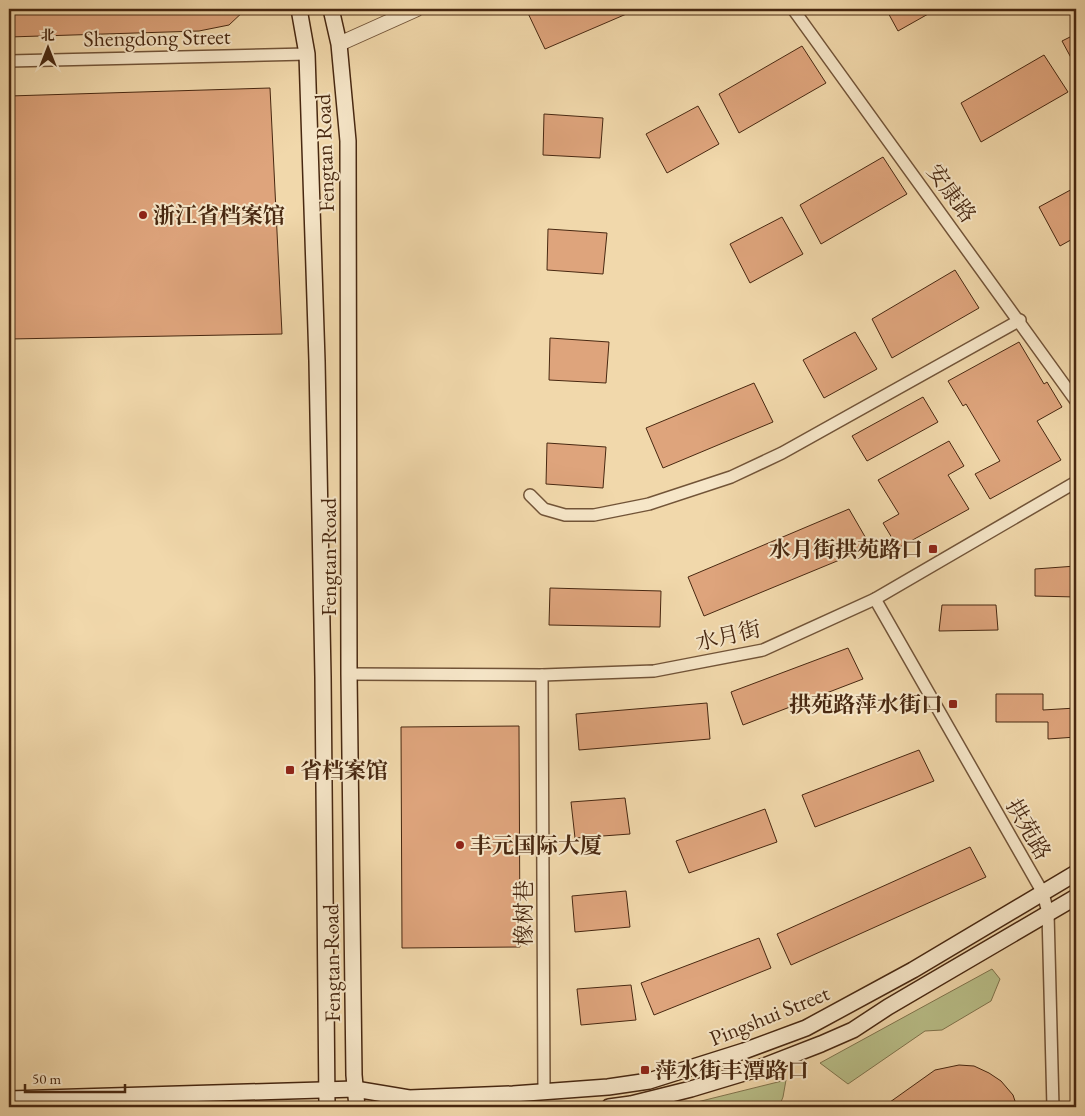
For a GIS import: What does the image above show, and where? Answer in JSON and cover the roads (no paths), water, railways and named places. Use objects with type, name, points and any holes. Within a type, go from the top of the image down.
[{"type":"main road","name":"Fengtan Road","points":[[299,9],[307,54],[317,361],[327,1107]]},
{"type":"main road","name":"Fengtan Road","points":[[330,9],[340,44],[348,141],[348,674],[355,1089],[357,1107]]},
{"type":"main road","name":"Pingshui Street","points":[[9,1099],[355,1089],[409,1098],[513,1094],[608,1087],[649,1081],[744,1052],[806,1028],[913,970],[1076,873]]},
{"type":"main road","name":"Pingshui Street","points":[[609,1107],[631,1104],[691,1089],[754,1070],[829,1041],[853,1030],[888,1007],[1076,897]]},
{"type":"street","points":[[340,44],[417,9]]},
{"type":"street","name":"安康路","points":[[793,9],[1020,320],[1076,401]]},
{"type":"street","name":"Shengdong Street","points":[[9,61],[307,54]]},
{"type":"street","points":[[530,495],[544,509],[565,515],[594,515],[649,504],[731,477],[782,453],[1020,320]]},
{"type":"street","name":"水月街","points":[[348,674],[542,675],[654,670],[762,650],[875,598],[1076,482]]},
{"type":"street","name":"拱苑路","points":[[875,598],[1043,893],[1048,912],[1053,1107]]},
{"type":"street","name":"橡树巷","points":[[542,675],[544,1091]]},
{"type":"place","name":"浙江省档案馆","points":[[143,215]]},
{"type":"place","name":"水月街拱苑路口","points":[[933,549]]},
{"type":"place","name":"拱苑路萍水街口","points":[[953,704]]},
{"type":"place","name":"省档案馆","points":[[290,770]]},
{"type":"place","name":"丰元国际大厦","points":[[460,845]]},
{"type":"place","name":"萍水街丰潭路口","points":[[645,1070]]}]
